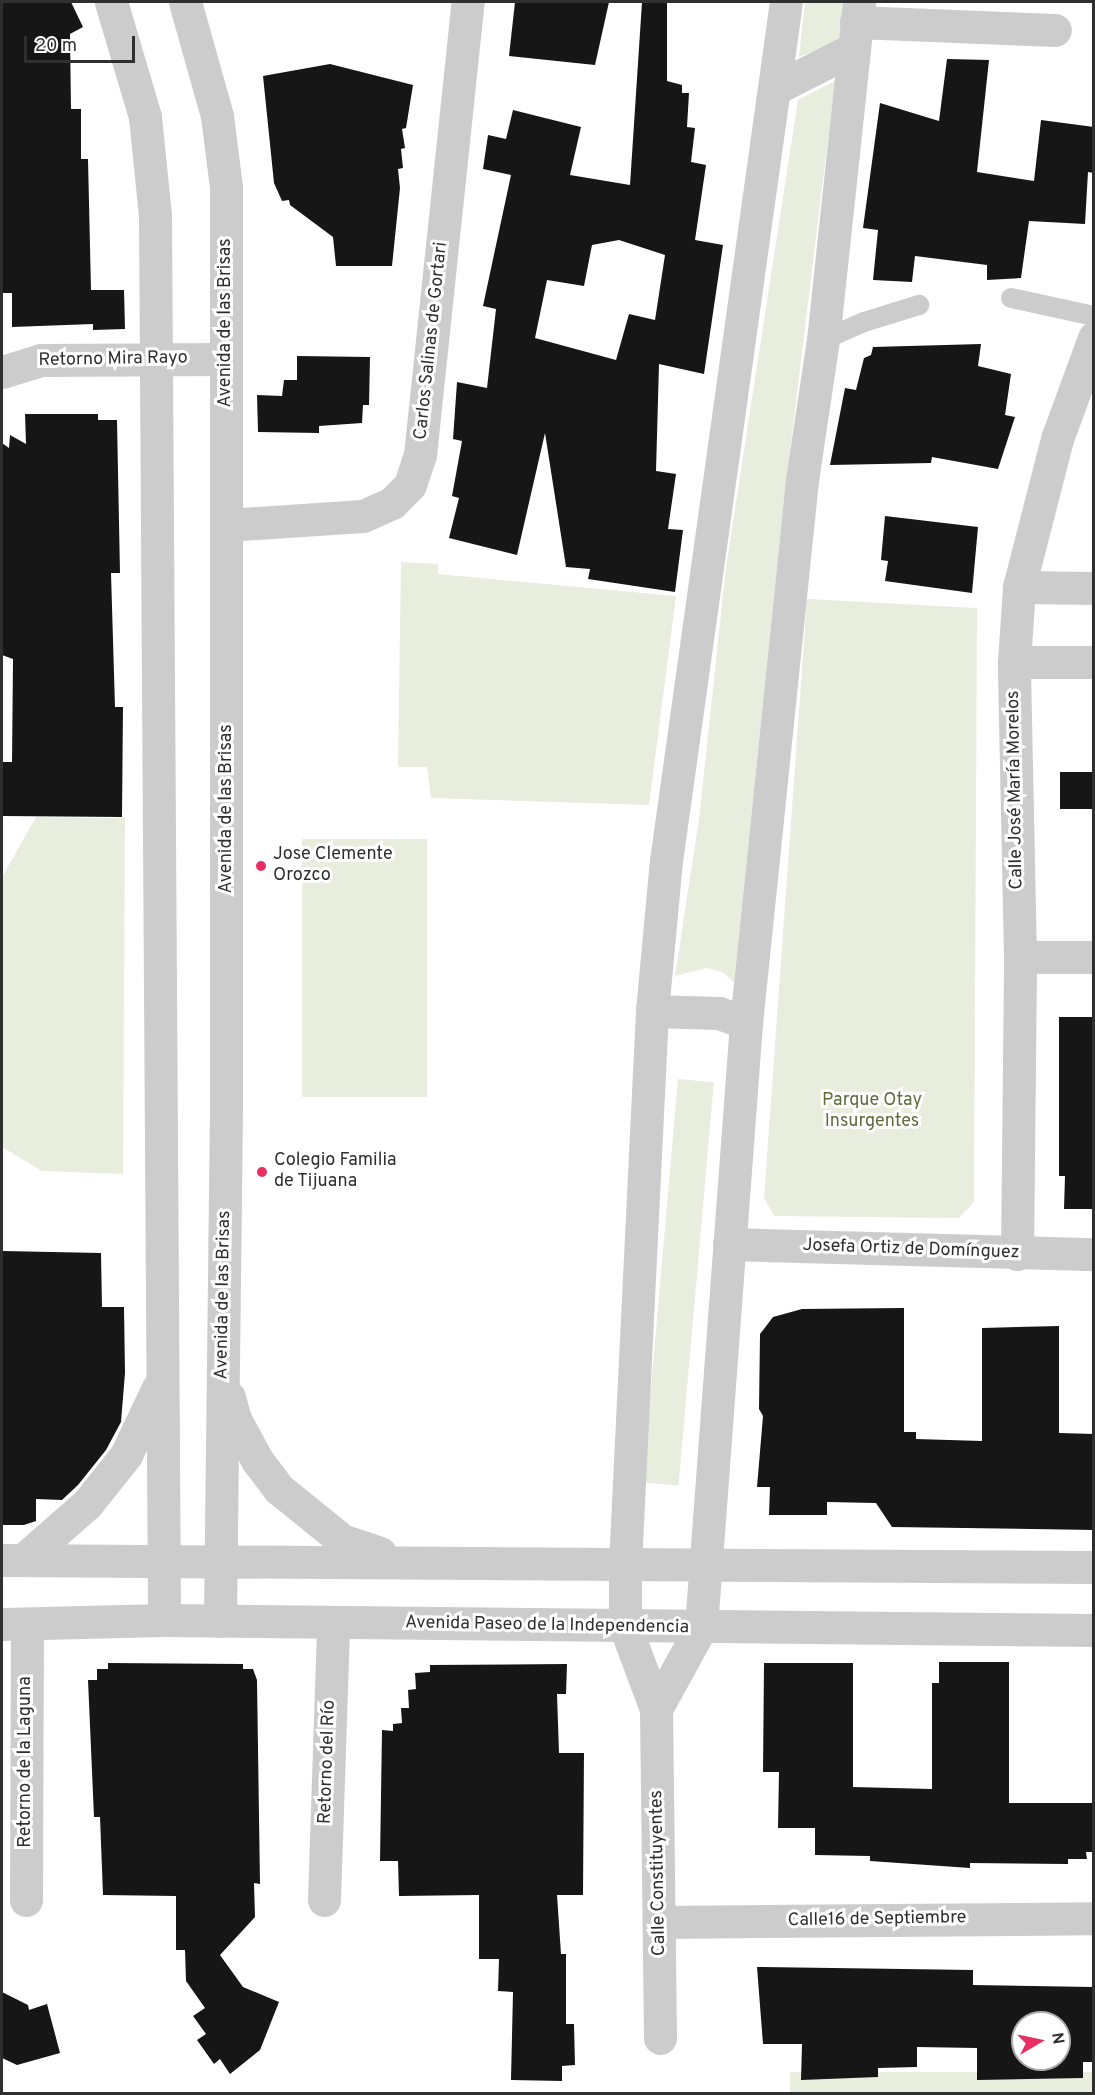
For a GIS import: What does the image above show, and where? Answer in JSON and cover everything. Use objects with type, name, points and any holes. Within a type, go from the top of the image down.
[{"type":"street","points":[[111,2],[145,117],[155,215],[164,1620]]},
{"type":"street","name":"Avenida de las Brisas","points":[[185,2],[217,116],[226,187],[220,1621]]},
{"type":"street","name":"Carlos Salinas de Gortari","points":[[226,525],[363,516],[392,503],[410,485],[420,455],[468,2]]},
{"type":"street","points":[[625,1626],[625,1565],[652,1011],[666,861],[776,88],[786,2]]},
{"type":"street","points":[[776,88],[856,24],[1055,30]]},
{"type":"street","points":[[701,1627],[746,1023],[802,480],[823,340],[856,24]]},
{"type":"street","name":"Calle José María Morelos","points":[[1017,1254],[1020,957],[1014,662],[1019,587],[1057,439],[1094,338]]},
{"type":"street","name":"Retorno Mira Rayo","points":[[2,372],[41,360],[226,359]]},
{"type":"street","points":[[1019,587],[1094,588]]},
{"type":"street","points":[[1014,662],[1094,662]]},
{"type":"street","points":[[1020,957],[1094,957]]},
{"type":"street","points":[[652,1011],[719,1013],[746,1023]]},
{"type":"street","name":"Josefa Ortiz de Domínguez","points":[[729,1244],[1017,1254],[1094,1254]]},
{"type":"street","points":[[222,1375],[235,1419],[279,1489],[342,1540],[400,1560]]},
{"type":"street","points":[[12,1560],[87,1504],[126,1455],[162,1381]]},
{"type":"street","points":[[12,1560],[400,1560],[625,1565],[1094,1567]]},
{"type":"street","name":"Avenida Paseo de la Independencia","points":[[14,1624],[164,1620],[1094,1630]]},
{"type":"street","name":"Retorno del Río","points":[[324,1900],[333,1623]]},
{"type":"street","name":"Retorno de la Laguna","points":[[14,1624],[26,1900]]},
{"type":"street","name":"Calle Constituyentes","points":[[625,1626],[656,1709],[660,2038]]},
{"type":"street","name":"Calle Constituyentes","points":[[656,1709],[701,1627]]},
{"type":"street","name":"Calle16 de Septiembre","points":[[660,1922],[1094,1918]]},
{"type":"lane","points":[[1011,298],[1094,316]]},
{"type":"lane","points":[[823,340],[864,322],[919,305]]},
{"type":"green space","points":[[805,2],[846,2],[841,40],[799,57]]},
{"type":"green space","points":[[835,81],[783,509],[734,982],[722,972],[706,968],[675,976],[699,819],[726,567],[798,100]]},
{"type":"green space","points":[[401,562],[438,564],[438,574],[676,596],[649,805],[431,798],[427,767],[398,767]]},
{"type":"green space","name":"Parque Otay Insurgentes","points":[[807,599],[977,608],[974,1202],[959,1218],[774,1216],[764,1198]]},
{"type":"green space","points":[[36,817],[125,818],[123,1174],[42,1171],[2,1147],[2,877]]},
{"type":"green space","points":[[302,839],[427,839],[427,1097],[302,1097]]},
{"type":"green space","points":[[678,1079],[714,1082],[679,1486],[643,1482]]},
{"type":"green space","points":[[790,2072],[1093,2072],[1093,2093],[790,2093]]},
{"type":"building","points":[[2,2],[71,2],[83,27],[70,34],[71,109],[81,109],[81,159],[88,159],[91,290],[124,290],[125,329],[93,330],[93,324],[12,327],[12,293],[2,293]]},
{"type":"building","points":[[515,2],[609,2],[595,65],[509,56]]},
{"type":"building","points":[[642,2],[667,2],[667,81],[682,85],[682,93],[689,93],[687,127],[695,128],[691,162],[706,165],[695,240],[723,245],[704,374],[659,364],[656,471],[676,474],[668,529],[683,530],[675,592],[588,579],[590,569],[566,567],[545,433],[517,555],[449,538],[459,498],[452,496],[462,441],[453,439],[457,382],[487,388],[496,309],[483,306],[511,175],[483,169],[488,135],[506,139],[513,110],[581,127],[570,175],[630,185]],"holes":[[[619,240],[665,255],[655,320],[629,314],[616,360],[535,338],[547,280],[584,286],[592,245]]]},
{"type":"building","points":[[947,59],[989,60],[977,172],[1034,181],[1041,120],[1094,127],[1094,173],[1088,172],[1085,224],[1029,221],[1021,278],[987,280],[987,265],[915,256],[912,282],[873,280],[878,230],[863,228],[880,103],[939,121]]},
{"type":"building","points":[[330,64],[413,85],[406,128],[402,129],[405,148],[401,149],[403,168],[398,169],[400,188],[392,266],[336,266],[333,237],[290,205],[289,200],[282,201],[274,183],[263,76]]},
{"type":"building","points":[[981,344],[978,366],[1011,374],[1005,415],[1015,417],[998,469],[932,457],[931,463],[830,465],[845,388],[856,390],[864,358],[871,355],[873,347]]},
{"type":"building","points":[[297,356],[370,357],[369,405],[363,405],[362,423],[319,426],[319,433],[258,432],[257,395],[282,396],[284,380],[297,380]]},
{"type":"building","points":[[25,414],[98,414],[98,420],[117,420],[120,573],[111,573],[115,707],[123,707],[122,817],[2,816],[2,762],[12,762],[13,659],[2,655],[2,443],[9,448],[10,435],[26,444]]},
{"type":"building","points":[[885,516],[978,527],[972,593],[885,581],[888,561],[881,560]]},
{"type":"building","points":[[1060,772],[1094,772],[1094,809],[1060,809]]},
{"type":"building","points":[[1059,1017],[1094,1017],[1094,1209],[1064,1209],[1065,1176],[1059,1176]]},
{"type":"building","points":[[2,1251],[101,1253],[102,1307],[124,1307],[125,1373],[121,1422],[106,1450],[78,1485],[62,1500],[36,1499],[36,1521],[24,1525],[2,1525]]},
{"type":"building","points":[[904,1308],[904,1432],[916,1432],[916,1439],[982,1441],[982,1328],[1059,1326],[1059,1433],[1094,1434],[1094,1530],[892,1527],[876,1503],[827,1502],[827,1515],[769,1515],[770,1487],[757,1487],[763,1416],[759,1409],[760,1334],[773,1317],[802,1309]]},
{"type":"building","points":[[939,1662],[1009,1662],[1009,1803],[1094,1803],[1094,1852],[1086,1852],[1087,1859],[1068,1859],[1068,1864],[970,1863],[970,1868],[870,1861],[870,1856],[815,1855],[815,1828],[778,1828],[779,1772],[763,1772],[764,1663],[853,1663],[853,1787],[932,1789],[932,1683],[939,1683]]},
{"type":"building","points":[[108,1663],[243,1664],[243,1669],[253,1669],[257,1680],[260,1884],[254,1883],[255,1917],[220,1955],[243,1987],[279,2002],[260,2050],[230,2074],[220,2059],[214,2064],[197,2040],[206,2034],[193,2016],[205,2008],[186,1981],[185,1950],[176,1950],[176,1896],[103,1895],[100,1817],[94,1817],[88,1680],[97,1680],[97,1669],[108,1669]]},
{"type":"building","points":[[567,1664],[566,1694],[557,1694],[559,1753],[584,1753],[583,1895],[557,1895],[561,1954],[566,1954],[566,2024],[574,2024],[575,2065],[562,2066],[562,2081],[511,2080],[513,1992],[498,1991],[499,1959],[479,1959],[479,1895],[399,1896],[398,1861],[380,1861],[382,1730],[393,1731],[393,1724],[402,1723],[401,1708],[409,1708],[408,1690],[416,1689],[415,1673],[430,1672],[430,1665]]},
{"type":"building","points":[[757,1967],[973,1970],[973,1985],[1094,1987],[1094,2062],[1083,2062],[1083,2078],[977,2080],[977,2048],[917,2047],[917,2067],[878,2068],[878,2077],[801,2080],[802,2044],[763,2044]]},
{"type":"building","points":[[2,1992],[28,2005],[29,2010],[47,2004],[60,2053],[17,2065],[2,2058]]},
{"type":"place","name":"Jose Clemente Orozco","points":[[261,866]]},
{"type":"place","name":"Colegio Familia de Tijuana","points":[[262,1172]]}]
